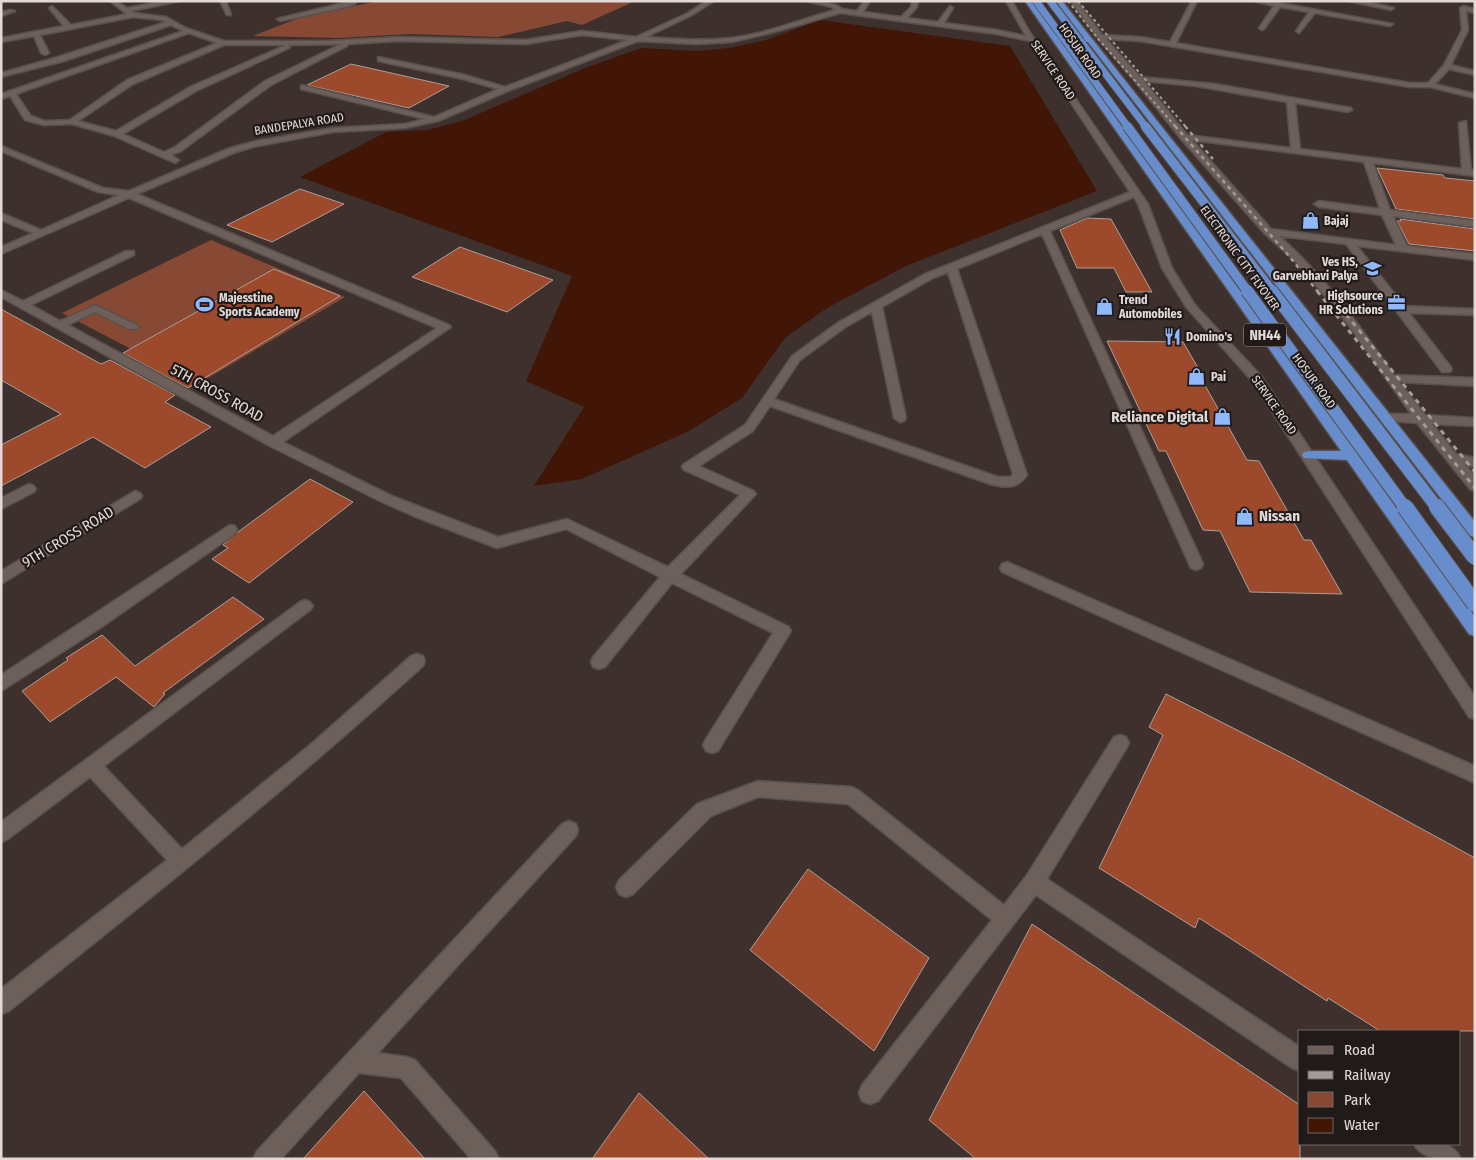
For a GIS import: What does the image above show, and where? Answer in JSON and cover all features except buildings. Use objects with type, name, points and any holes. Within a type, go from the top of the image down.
[{"type":"highway","name":"HOSUR ROAD","points":[[1028,1],[1475,630]]},
{"type":"highway","name":"ELECTRONIC CITY FLYOVER","points":[[1036,1],[1475,604]]},
{"type":"highway","name":"ELECTRONIC CITY FLYOVER","points":[[1050,1],[1475,557]]},
{"type":"highway","name":"HOSUR ROAD","points":[[1060,1],[1094,38],[1385,418],[1475,532]]},
{"type":"highway","points":[[1055,40],[1094,38]]},
{"type":"highway","points":[[1309,455],[1352,456]]},
{"type":"street","points":[[113,1],[133,15]]},
{"type":"street","points":[[125,10],[177,1]]},
{"type":"street","points":[[223,1],[229,14]]},
{"type":"street","points":[[314,1],[323,10]]},
{"type":"street","points":[[280,19],[347,6],[354,3],[354,1]]},
{"type":"street","name":"BANDEPALYA ROAD","points":[[1,251],[233,150],[333,130],[405,126],[435,119],[505,88],[637,39],[690,14],[711,1]]},
{"type":"street","points":[[809,1],[825,3],[834,6],[840,11]]},
{"type":"street","points":[[858,14],[867,1]]},
{"type":"street","points":[[902,20],[914,7],[915,1]]},
{"type":"street","name":"SERVICE ROAD","points":[[1009,1],[1143,204],[1166,268],[1191,307],[1258,380],[1309,455],[1475,712]]},
{"type":"street","name":"HOSUR ROAD","points":[[1074,1],[1094,38],[1138,79],[1184,137],[1268,232],[1299,259],[1324,288],[1352,322],[1422,421],[1475,486]]},
{"type":"street","points":[[1257,1],[1390,24]]},
{"type":"street","points":[[1352,1],[1391,8]]},
{"type":"street","points":[[1172,44],[1194,2]]},
{"type":"street","points":[[1262,28],[1278,5]]},
{"type":"street","points":[[1430,85],[1446,66],[1465,30],[1464,5],[1475,10]]},
{"type":"street","points":[[52,8],[69,27]]},
{"type":"street","points":[[939,25],[950,8]]},
{"type":"street","points":[[1,14],[12,11]]},
{"type":"street","points":[[1,40],[133,15],[164,18],[190,31],[223,43],[311,43],[399,39],[525,42],[582,33],[637,39],[696,42],[732,40],[772,31],[800,21],[840,11],[1030,35]]},
{"type":"street","points":[[1300,31],[1313,11]]},
{"type":"street","points":[[1,75],[62,59],[173,22]]},
{"type":"street","points":[[1465,30],[1475,32]]},
{"type":"street","points":[[1,97],[190,31]]},
{"type":"street","points":[[997,32],[1030,35]]},
{"type":"street","points":[[36,33],[45,53]]},
{"type":"street","points":[[1094,38],[1140,39],[1410,85],[1430,85],[1475,96]]},
{"type":"street","points":[[165,155],[178,149],[268,83],[352,42]]},
{"type":"street","points":[[72,122],[130,82],[223,43]]},
{"type":"street","points":[[117,134],[193,89],[282,48],[311,43]]},
{"type":"street","points":[[381,59],[465,77],[505,88]]},
{"type":"street","points":[[1446,66],[1475,73]]},
{"type":"street","points":[[1138,79],[1168,80],[1243,90],[1348,110]]},
{"type":"street","points":[[304,87],[435,119]]},
{"type":"street","points":[[12,94],[28,118],[44,124],[72,122],[117,134],[193,166]]},
{"type":"street","points":[[1291,100],[1296,151]]},
{"type":"street","points":[[1184,137],[1471,173],[1463,123]]},
{"type":"street","points":[[1,148],[101,190],[129,194],[445,327],[273,442]]},
{"type":"street","points":[[1368,160],[1380,200],[1403,248]]},
{"type":"street","points":[[599,662],[670,575],[750,494],[689,467],[749,428],[796,358],[843,324],[929,276],[1136,194]]},
{"type":"street","points":[[1319,204],[1475,224]]},
{"type":"street","points":[[1,216],[41,233]]},
{"type":"street","points":[[1045,230],[1196,564]]},
{"type":"street","points":[[1268,232],[1475,256]]},
{"type":"street","points":[[1350,243],[1446,369]]},
{"type":"street","points":[[23,304],[130,253]]},
{"type":"street","points":[[767,401],[995,481],[1006,484],[1017,479],[1020,474],[951,267]]},
{"type":"street","name":"5TH CROSS ROAD","points":[[1,293],[273,442],[387,499],[497,543],[567,524],[783,631],[712,744]]},
{"type":"street","points":[[876,305],[900,418]]},
{"type":"street","points":[[60,325],[95,308],[133,327]]},
{"type":"street","points":[[1400,309],[1475,312]]},
{"type":"street","points":[[1390,378],[1475,382]]},
{"type":"street","points":[[1385,418],[1475,422]]},
{"type":"street","points":[[1451,457],[1475,463]]},
{"type":"street","points":[[1,504],[29,489]]},
{"type":"street","name":"9TH CROSS ROAD","points":[[1,578],[134,496]]},
{"type":"street","points":[[1,684],[94,624],[230,530]]},
{"type":"street","points":[[1007,568],[1475,775]]},
{"type":"street","points":[[1,833],[305,606]]},
{"type":"street","points":[[1,1004],[181,862],[352,721],[417,662]]},
{"type":"street","points":[[870,1093],[1034,882],[1120,743]]},
{"type":"street","points":[[92,766],[181,862]]},
{"type":"street","points":[[626,887],[704,810],[758,789],[852,796],[1006,919]]},
{"type":"street","points":[[264,1159],[569,830]]},
{"type":"street","points":[[1034,882],[1298,1059]]},
{"type":"street","points":[[355,1061],[407,1068],[487,1159]]},
{"type":"street","points":[[1427,1145],[1448,1159]]},
{"type":"green space","points":[[379,1],[635,1],[582,25],[567,21],[498,37],[408,34],[338,38],[253,36],[304,16]]},
{"type":"green space","name":"Majesstine Sports Academy","points":[[211,240],[345,297],[198,384],[62,313]]},
{"type":"water","points":[[820,20],[1010,46],[1097,191],[906,266],[827,308],[785,338],[742,398],[689,431],[582,479],[534,486],[584,407],[526,381],[572,276],[300,177],[386,132],[427,130],[462,121],[585,68],[641,48],[696,51],[729,48],[766,40]]},
{"type":"railway","points":[[1068,1],[1099,40],[1176,127]]},
{"type":"railway","points":[[1078,1],[1186,127]]},
{"type":"railway","points":[[1175,126],[1289,256],[1318,292]]},
{"type":"railway","points":[[1185,126],[1213,159]]},
{"type":"railway","points":[[1317,291],[1475,488]]},
{"type":"railway","points":[[1328,292],[1475,472]]},
{"type":"place","name":"Bajaj","points":[[1310,221]]},
{"type":"place","name":"Ves HS, Garvebhavi Palya","points":[[1372,269]]},
{"type":"place","name":"Highsource HR Solutions","points":[[1397,303]]},
{"type":"place","name":"Majesstine Sports Academy","points":[[205,305]]},
{"type":"place","name":"Trend Automobiles","points":[[1105,307]]},
{"type":"place","name":"Domino's","points":[[1172,337]]},
{"type":"place","name":"Pai","points":[[1197,377]]},
{"type":"place","name":"Reliance Digital","points":[[1222,417]]},
{"type":"place","name":"Nissan","points":[[1245,516]]}]
